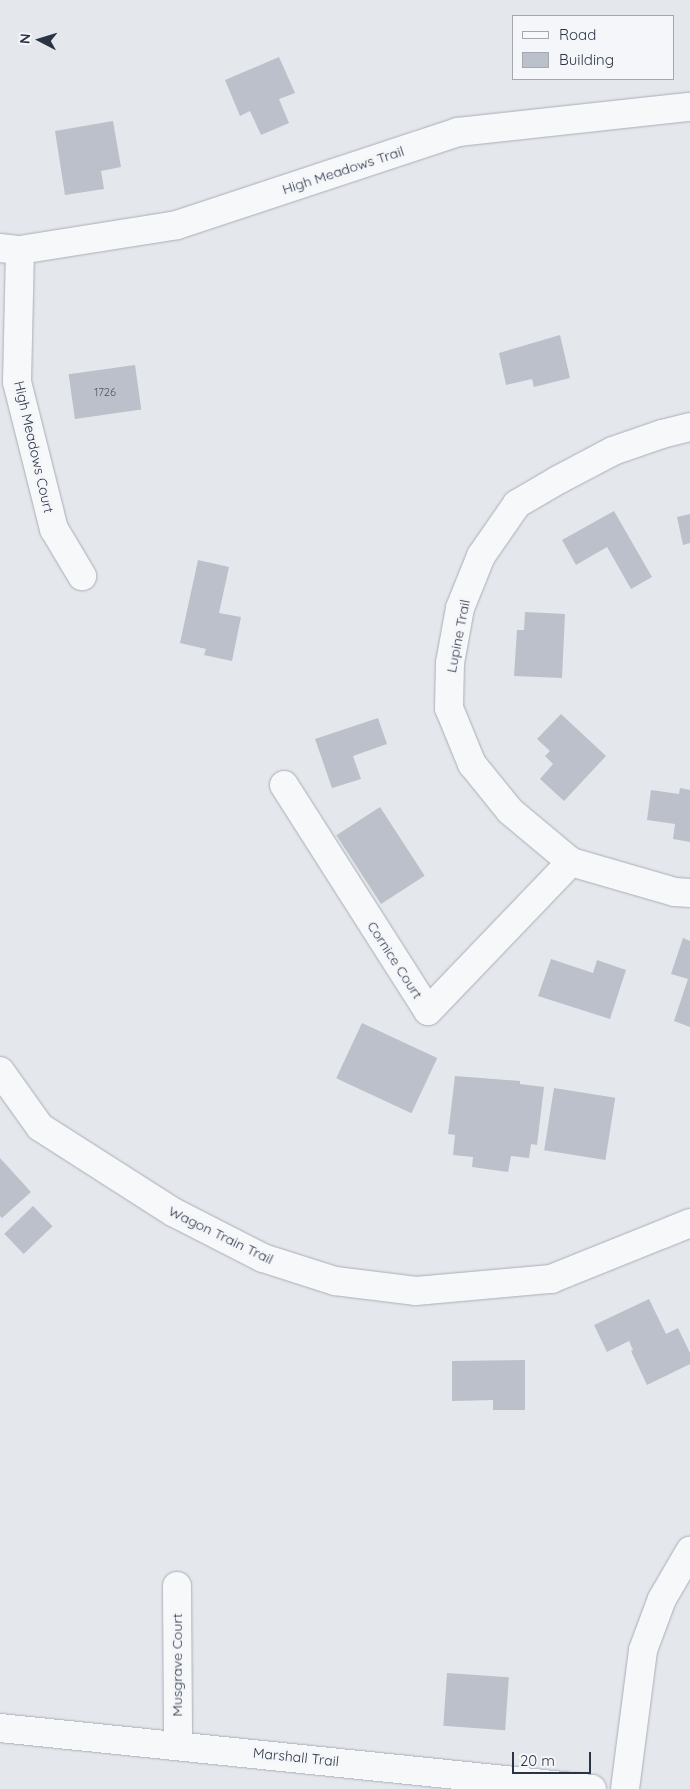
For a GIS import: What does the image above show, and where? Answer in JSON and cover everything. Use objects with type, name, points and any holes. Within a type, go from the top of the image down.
[{"type":"street","name":"High Meadows Trail","points":[[10,249],[177,225],[458,132],[690,107]]},
{"type":"street","name":"High Meadows Court","points":[[10,249],[17,382],[54,529],[82,576]]},
{"type":"street","name":"Lupine Trail","points":[[690,427],[662,434],[613,452],[558,480],[517,504],[482,556],[460,608],[450,663],[449,708],[472,764],[510,811],[571,862],[675,892],[690,893]]},
{"type":"street","name":"Cornice Court","points":[[284,785],[428,1011],[571,862]]},
{"type":"street","name":"Wagon Train Trail","points":[[0,1071],[40,1127],[173,1212],[263,1258],[335,1282],[416,1291],[551,1279],[690,1223]]},
{"type":"street","points":[[625,1789],[643,1650],[662,1599],[690,1551]]},
{"type":"street","name":"Musgrave Court","points":[[177,1586],[178,1744]]},
{"type":"street","name":"Marshall Trail","points":[[0,1728],[178,1744],[592,1789]]},
{"type":"building","points":[[279,57],[295,93],[279,99],[289,123],[261,135],[250,111],[240,116],[225,80]]},
{"type":"building","points":[[113,121],[121,167],[101,171],[104,189],[65,195],[55,131]]},
{"type":"building","points":[[560,335],[570,378],[534,387],[532,379],[506,385],[499,353]]},
{"type":"building","points":[[135,365],[141,410],[75,419],[69,374]]},
{"type":"building","points":[[614,511],[652,577],[631,589],[607,547],[576,565],[562,540]]},
{"type":"building","points":[[690,514],[690,543],[683,545],[677,517]]},
{"type":"building","points":[[198,560],[229,567],[219,613],[241,617],[232,661],[204,655],[206,649],[180,643]]},
{"type":"building","points":[[525,612],[565,614],[562,678],[514,676],[517,630],[524,630]]},
{"type":"building","points":[[561,714],[606,756],[564,801],[540,779],[553,764],[545,756],[550,751],[537,739]]},
{"type":"building","points":[[378,718],[387,744],[353,756],[361,779],[332,788],[315,739]]},
{"type":"building","points":[[680,788],[690,790],[690,842],[673,839],[675,824],[647,820],[651,790],[679,794]]},
{"type":"building","points":[[380,807],[425,876],[381,904],[336,835]]},
{"type":"building","points":[[683,938],[690,941],[690,1027],[674,1021],[688,979],[671,974]]},
{"type":"building","points":[[551,959],[593,973],[597,960],[626,970],[610,1019],[538,996]]},
{"type":"building","points":[[362,1023],[437,1058],[411,1113],[336,1078]]},
{"type":"building","points":[[455,1076],[520,1081],[520,1084],[544,1087],[537,1145],[531,1144],[529,1158],[511,1156],[508,1172],[472,1167],[473,1157],[453,1155],[455,1135],[448,1134]]},
{"type":"building","points":[[554,1088],[615,1098],[605,1160],[544,1150]]},
{"type":"building","points":[[0,1158],[31,1192],[2,1218],[0,1216]]},
{"type":"building","points":[[33,1206],[52,1226],[24,1254],[4,1234]]},
{"type":"building","points":[[649,1299],[666,1334],[678,1328],[690,1353],[690,1364],[647,1385],[631,1351],[633,1350],[629,1341],[607,1352],[594,1325]]},
{"type":"building","points":[[525,1360],[525,1410],[493,1410],[493,1400],[452,1401],[452,1361]]},
{"type":"building","points":[[447,1673],[509,1677],[505,1730],[443,1726]]}]
